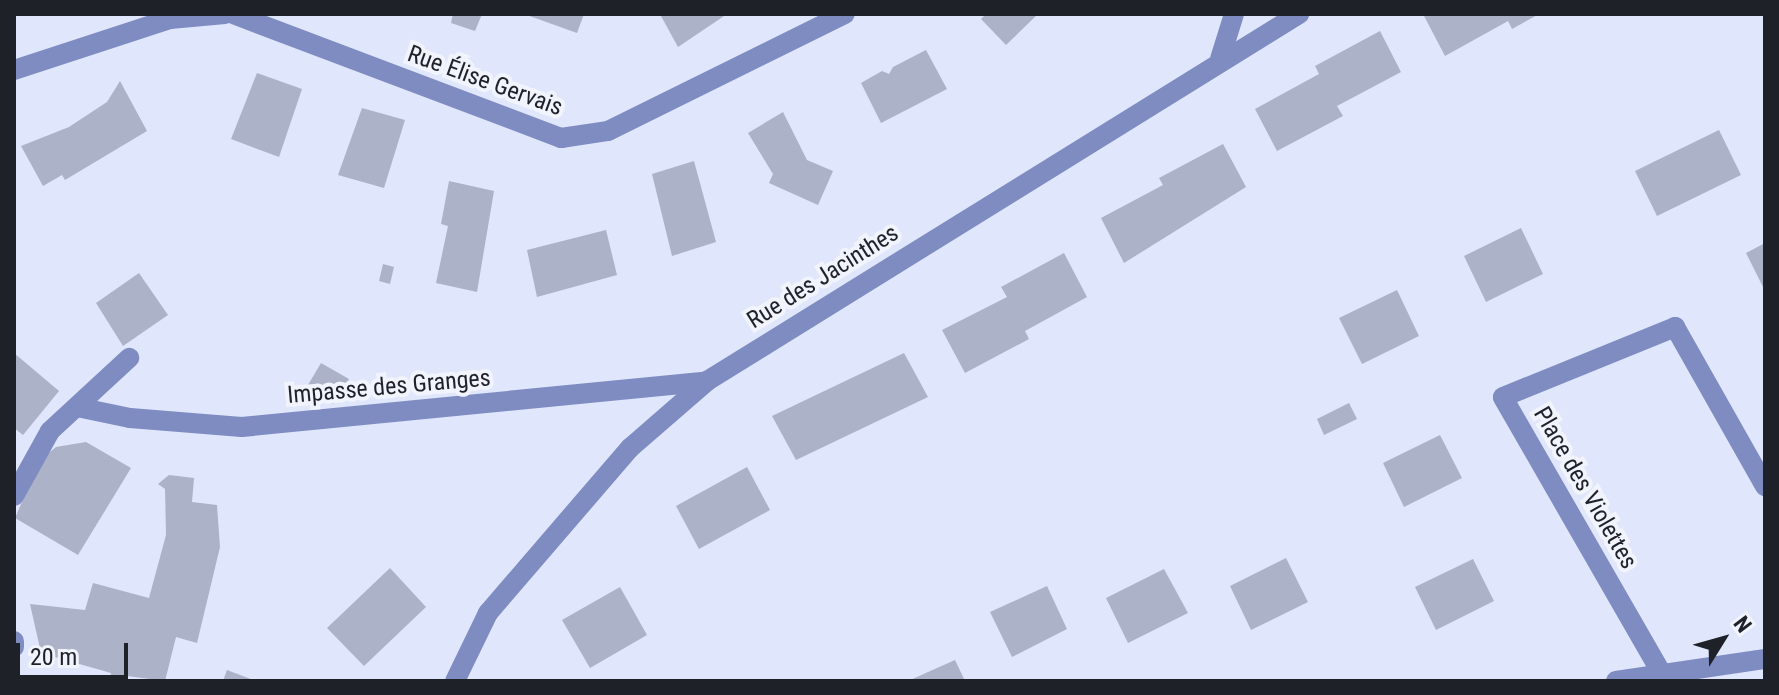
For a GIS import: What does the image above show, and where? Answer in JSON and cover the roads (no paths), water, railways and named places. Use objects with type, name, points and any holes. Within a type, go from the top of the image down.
[{"type":"street","points":[[14,70],[170,16],[225,14]]},
{"type":"street","name":"Rue Élise Gervais","points":[[233,14],[561,138],[608,131],[845,14]]},
{"type":"street","points":[[1220,59],[1234,14]]},
{"type":"street","name":"Rue des Jacinthes","points":[[456,679],[488,613],[630,448],[707,381],[1220,59],[1299,14]]},
{"type":"street","name":"Place des Violettes","points":[[1662,674],[1503,397],[1675,327],[1765,486]]},
{"type":"street","points":[[14,496],[50,431],[129,358]]},
{"type":"street","name":"Impasse des Granges","points":[[77,407],[130,418],[242,427],[707,381]]},
{"type":"street","points":[[14,641],[14,647]]},
{"type":"street","points":[[1616,681],[1765,659]]}]
